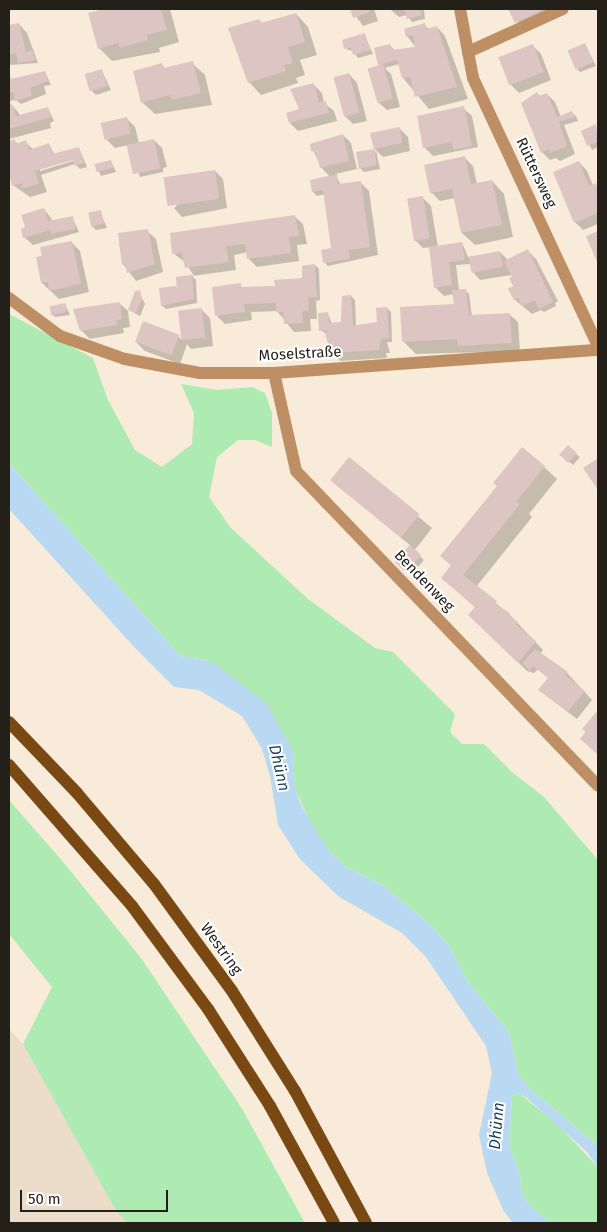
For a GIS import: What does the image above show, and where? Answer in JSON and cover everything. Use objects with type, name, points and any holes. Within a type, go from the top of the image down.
[{"type":"main road","name":"Westring","points":[[9,722],[77,793],[154,884],[226,984],[295,1091],[366,1223]]},
{"type":"main road","points":[[9,765],[132,906],[208,1009],[270,1106],[334,1223]]},
{"type":"street","name":"Rüttersweg","points":[[460,9],[473,78],[598,346]]},
{"type":"street","points":[[468,52],[562,9]]},
{"type":"street","name":"Moselstraße","points":[[13,302],[60,336],[125,359],[200,373],[274,373],[598,350]]},
{"type":"street","name":"Bendenweg","points":[[274,373],[296,471],[598,786]]},
{"type":"shaded area","points":[[9,1029],[23,1044],[115,1209],[127,1223],[9,1223]]},
{"type":"green space","points":[[9,314],[93,358],[108,400],[135,450],[162,467],[192,444],[194,413],[181,384],[217,390],[252,387],[265,393],[272,413],[272,447],[255,440],[238,440],[217,457],[209,497],[230,527],[308,599],[375,648],[393,652],[455,714],[450,732],[462,744],[484,744],[513,773],[544,797],[598,860],[598,1146],[532,1091],[518,1074],[509,1032],[469,984],[449,946],[432,926],[381,884],[346,867],[330,852],[313,829],[295,789],[293,751],[205,660],[180,656],[9,463]]},
{"type":"green space","points":[[9,800],[64,863],[141,958],[241,1107],[305,1223],[127,1223],[115,1209],[23,1044],[52,987],[9,934]]},
{"type":"green space","points":[[519,1093],[557,1124],[598,1167],[598,1223],[550,1223],[529,1205],[521,1191],[520,1175],[509,1145],[512,1096]]},
{"type":"water","name":"Dhünn","points":[[9,463],[180,656],[205,660],[217,665],[266,703],[293,751],[295,789],[302,807],[330,852],[346,867],[381,884],[432,926],[449,946],[469,984],[509,1032],[518,1074],[532,1091],[598,1146],[598,1167],[587,1152],[527,1098],[519,1093],[512,1096],[509,1145],[520,1175],[521,1191],[529,1205],[550,1223],[513,1223],[503,1210],[487,1173],[479,1135],[492,1073],[486,1046],[426,957],[402,933],[338,896],[299,858],[278,825],[270,776],[262,749],[242,716],[199,690],[174,687],[136,649],[9,509]]},
{"type":"building","points":[[105,9],[161,9],[167,30],[147,35],[148,40],[120,48],[118,43],[98,49],[88,13]]},
{"type":"building","points":[[350,9],[369,9],[370,12],[353,18]]},
{"type":"building","points":[[404,9],[420,9],[422,15],[407,19]]},
{"type":"building","points":[[508,9],[544,9],[515,23]]},
{"type":"building","points":[[296,13],[305,42],[288,47],[293,63],[284,65],[286,71],[248,83],[228,28],[259,19],[261,23]]},
{"type":"building","points":[[19,23],[26,52],[32,50],[35,60],[18,63],[16,53],[9,55],[9,25]]},
{"type":"building","points":[[425,23],[427,29],[437,26],[457,87],[415,97],[410,77],[402,78],[397,60],[378,65],[374,48],[390,44],[392,50],[415,47],[413,35],[406,37],[404,29]]},
{"type":"building","points":[[365,33],[370,50],[353,55],[351,47],[344,49],[342,40]]},
{"type":"building","points":[[585,43],[593,62],[576,70],[568,50]]},
{"type":"building","points":[[533,44],[544,72],[509,85],[498,57]]},
{"type":"building","points":[[193,61],[201,93],[171,100],[170,95],[141,103],[133,71],[162,63],[164,68]]},
{"type":"building","points":[[383,64],[393,99],[378,103],[368,68]]},
{"type":"building","points":[[102,69],[107,86],[90,91],[85,74]]},
{"type":"building","points":[[45,71],[48,81],[30,88],[32,96],[15,101],[13,92],[9,93],[9,74],[11,79]]},
{"type":"building","points":[[349,73],[360,113],[344,117],[334,77]]},
{"type":"building","points":[[314,83],[319,103],[326,101],[329,113],[289,123],[286,113],[299,109],[290,89]]},
{"type":"building","points":[[537,92],[539,96],[547,93],[557,117],[572,111],[575,117],[559,122],[567,146],[550,153],[549,149],[541,153],[521,103]]},
{"type":"building","points":[[12,104],[16,116],[48,107],[51,117],[9,129],[9,105]]},
{"type":"building","points":[[464,106],[472,146],[453,150],[452,142],[423,148],[417,116]]},
{"type":"building","points":[[127,117],[131,134],[105,140],[101,123]]},
{"type":"building","points":[[596,124],[598,142],[587,146],[581,131]]},
{"type":"building","points":[[400,127],[402,143],[374,149],[370,133]]},
{"type":"building","points":[[343,134],[349,161],[320,168],[316,152],[311,151],[310,144]]},
{"type":"building","points":[[15,139],[16,144],[26,140],[29,150],[49,143],[52,154],[79,147],[84,163],[75,166],[73,160],[35,171],[39,184],[20,189],[23,183],[12,186],[9,174],[9,141]]},
{"type":"building","points":[[154,139],[160,168],[133,174],[127,145]]},
{"type":"building","points":[[374,149],[377,165],[359,169],[356,152]]},
{"type":"building","points":[[465,156],[471,184],[492,180],[502,225],[461,233],[452,189],[430,193],[424,165]]},
{"type":"building","points":[[111,160],[113,168],[96,172],[95,164]]},
{"type":"building","points":[[579,161],[589,186],[596,183],[598,189],[598,213],[574,223],[553,172]]},
{"type":"building","points":[[215,170],[219,199],[168,206],[164,177]]},
{"type":"building","points":[[337,174],[338,184],[361,181],[370,247],[348,250],[350,259],[323,263],[321,250],[331,248],[323,190],[312,192],[310,180]]},
{"type":"building","points":[[423,196],[430,238],[414,241],[407,199]]},
{"type":"building","points":[[44,208],[48,221],[73,216],[75,229],[51,234],[50,230],[23,238],[21,229],[25,227],[21,215]]},
{"type":"building","points":[[101,210],[104,224],[91,226],[88,213]]},
{"type":"building","points":[[295,215],[299,236],[289,237],[291,253],[247,259],[245,244],[226,246],[229,262],[185,268],[182,253],[172,254],[170,233]]},
{"type":"building","points":[[148,229],[155,264],[127,273],[125,264],[122,265],[118,233]]},
{"type":"building","points":[[598,231],[598,261],[597,262],[586,236]]},
{"type":"building","points":[[72,241],[81,284],[49,291],[48,282],[41,283],[36,257],[42,256],[40,247]]},
{"type":"building","points":[[462,242],[465,260],[449,262],[452,285],[434,288],[429,247]]},
{"type":"building","points":[[528,249],[553,302],[539,309],[535,300],[522,306],[518,298],[514,300],[508,289],[513,286],[509,278],[512,277],[504,261]]},
{"type":"building","points":[[500,251],[503,267],[472,273],[469,257]]},
{"type":"building","points":[[315,264],[317,297],[308,297],[309,311],[302,311],[303,323],[284,324],[283,312],[276,312],[276,303],[244,304],[245,312],[215,316],[212,287],[241,283],[241,287],[275,286],[274,280],[302,278],[302,266]]},
{"type":"building","points":[[192,275],[194,299],[161,306],[159,288],[176,286],[177,291],[176,277]]},
{"type":"building","points":[[466,289],[469,315],[510,313],[512,343],[458,346],[457,339],[402,342],[400,307],[454,304],[452,290]]},
{"type":"building","points":[[140,290],[142,299],[136,313],[128,310],[135,291]]},
{"type":"building","points":[[351,295],[353,326],[377,322],[376,308],[387,307],[389,338],[381,339],[379,350],[331,353],[325,334],[329,330],[319,331],[318,313],[328,312],[329,323],[341,322],[342,296]]},
{"type":"building","points":[[120,302],[122,319],[116,320],[117,325],[80,331],[73,309]]},
{"type":"building","points":[[65,303],[67,312],[51,315],[49,307]]},
{"type":"building","points":[[202,308],[205,338],[181,340],[178,311]]},
{"type":"building","points":[[143,321],[179,335],[172,356],[135,342]]},
{"type":"building","points":[[568,445],[577,453],[568,463],[559,455]]},
{"type":"building","points":[[522,447],[545,466],[517,501],[520,504],[463,575],[497,601],[495,604],[510,613],[508,615],[518,622],[516,625],[536,641],[518,663],[468,615],[475,607],[441,578],[451,565],[440,556],[497,486],[493,483]]},
{"type":"building","points":[[349,457],[420,514],[401,538],[330,480]]},
{"type":"building","points":[[598,458],[598,490],[583,468]]},
{"type":"building","points":[[410,545],[421,555],[406,572],[395,562]]},
{"type":"building","points":[[535,649],[568,672],[565,675],[585,691],[568,711],[538,690],[548,678],[533,666],[530,670],[522,664]]},
{"type":"building","points":[[596,712],[598,714],[598,754],[580,739],[586,732],[582,729]]}]
